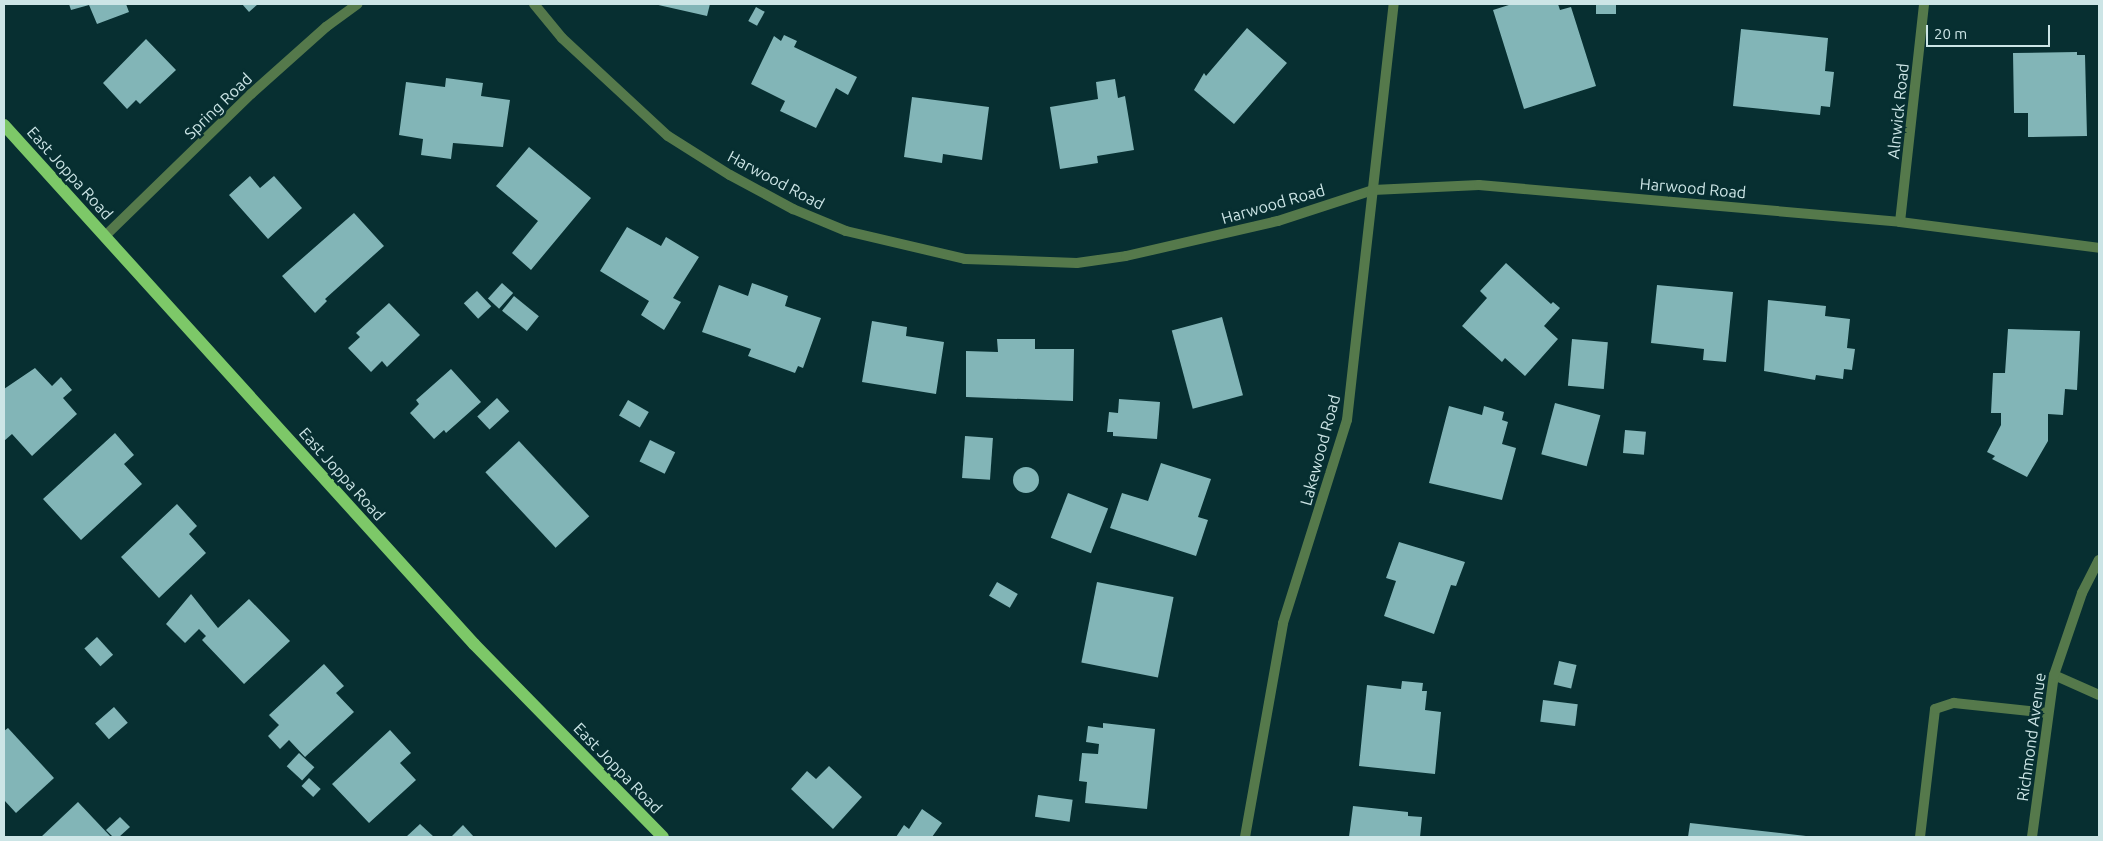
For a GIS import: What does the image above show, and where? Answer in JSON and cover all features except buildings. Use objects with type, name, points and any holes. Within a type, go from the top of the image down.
[{"type":"main road","name":"East Joppa Road","points":[[4,125],[474,644],[663,837]]},
{"type":"street","name":"Spring Road","points":[[105,236],[251,94],[326,27],[358,4]]},
{"type":"street","name":"Harwood Road","points":[[534,4],[562,38],[668,136],[793,209],[846,231],[902,246],[965,259],[1077,263],[1204,239],[1278,221],[1372,190],[1479,184],[1900,222],[2099,248]]},
{"type":"street","name":"Lakewood Road","points":[[1245,837],[1262,725],[1283,623],[1347,420],[1394,4]]},
{"type":"street","name":"Alnwick Road","points":[[1900,222],[1924,4]]},
{"type":"street","name":"Richmond Avenue","points":[[2032,837],[2047,713],[2054,675],[2082,593],[2099,560]]},
{"type":"street","points":[[2054,675],[2099,695]]},
{"type":"street","points":[[1920,837],[1935,709],[1954,703],[2047,713]]}]
